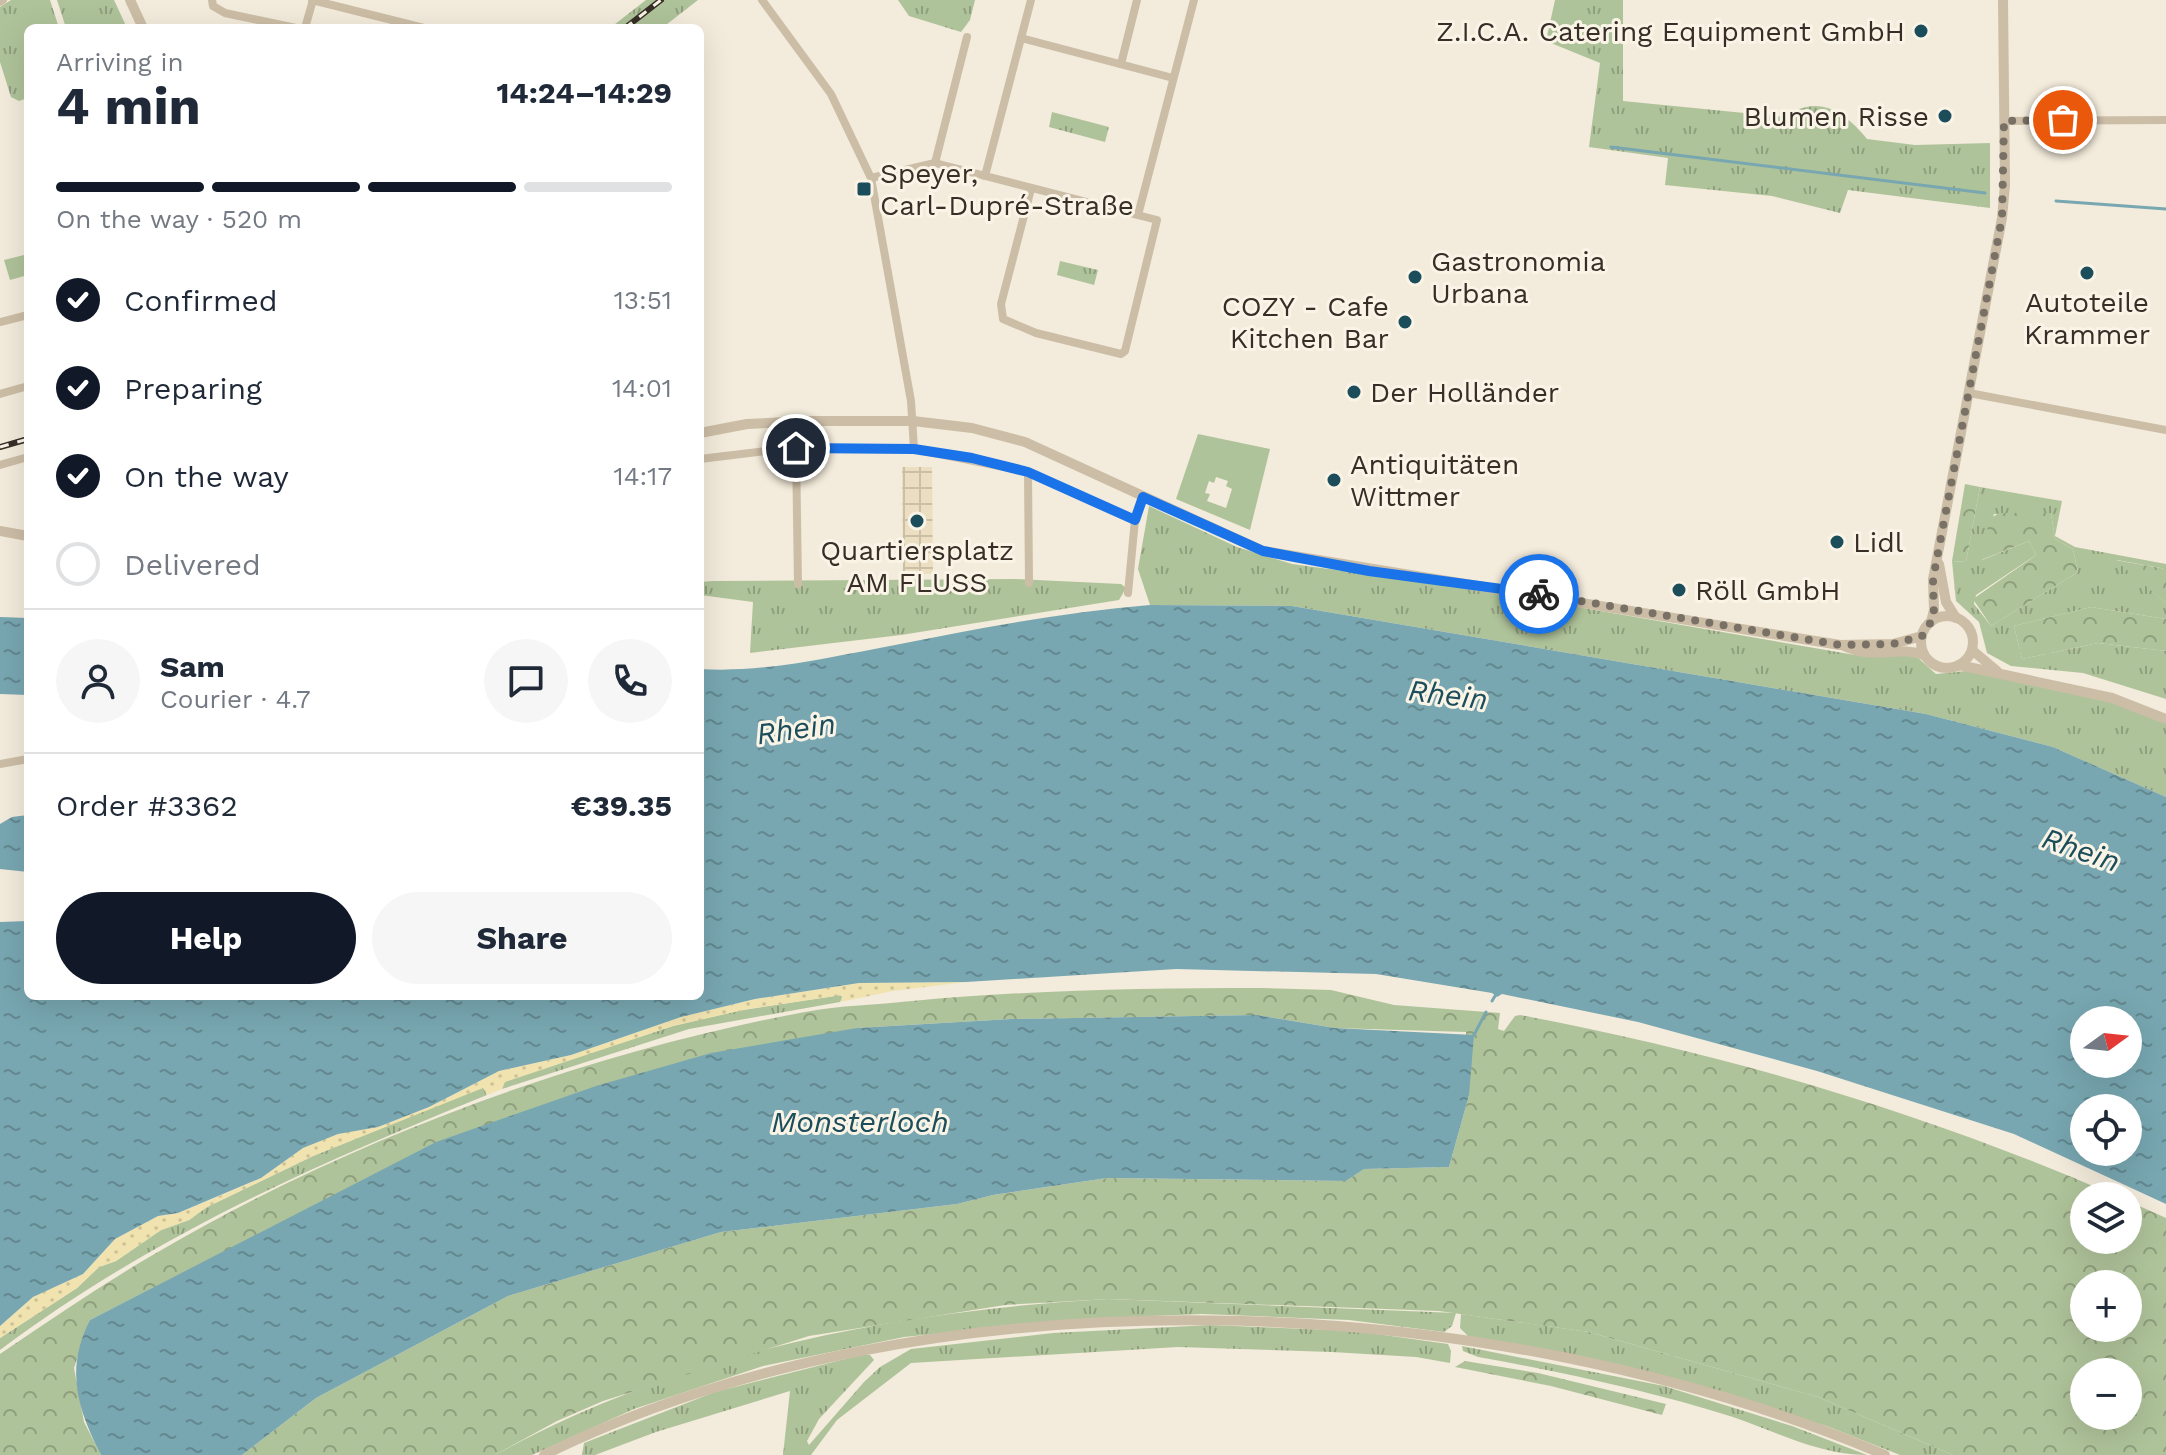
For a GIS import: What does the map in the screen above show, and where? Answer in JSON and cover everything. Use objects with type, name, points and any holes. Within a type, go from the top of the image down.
[{"type":"street","points":[[130,0],[141,24]]},
{"type":"street","points":[[212,0],[213,6],[225,13],[277,24]]},
{"type":"street","points":[[306,24],[312,0],[408,24]]},
{"type":"street","points":[[762,0],[831,94],[871,178],[913,421],[914,449]]},
{"type":"street","points":[[985,176],[1031,0]]},
{"type":"street","points":[[1121,64],[1137,0]]},
{"type":"street","points":[[1138,215],[1194,0]]},
{"type":"street","points":[[1924,655],[1922,636],[1934,610],[1933,579],[2002,218],[2003,0]]},
{"type":"street","points":[[935,163],[967,37]]},
{"type":"street","points":[[1021,38],[1173,78]]},
{"type":"street","points":[[2004,121],[2166,120]]},
{"type":"street","points":[[871,178],[935,163],[1157,220],[1125,351],[1121,354],[1036,333],[1003,319],[1001,304],[1031,189]]},
{"type":"street","points":[[0,322],[24,316]]},
{"type":"street","points":[[0,394],[24,387]]},
{"type":"street","points":[[1969,393],[2166,430]]},
{"type":"street","points":[[704,432],[760,423],[913,421],[972,428],[1025,442],[1240,542],[1290,558],[1468,582],[1840,645],[1893,644],[1922,636]]},
{"type":"street","points":[[796,448],[798,584]]},
{"type":"street","points":[[704,459],[796,448],[914,449],[1028,472],[1135,520]]},
{"type":"street","points":[[0,465],[24,458]]},
{"type":"street","points":[[1028,472],[1029,583]]},
{"type":"street","points":[[1128,593],[1135,520],[1143,497]]},
{"type":"street","points":[[0,531],[24,535]]},
{"type":"street","points":[[1938,563],[1946,602],[1971,633],[1972,650],[1982,662],[2006,676]]},
{"type":"street","points":[[1931,622],[1946,617],[1956,618]]},
{"type":"street","points":[[1840,645],[1876,655],[1924,655],[1942,668],[1959,665],[2112,698],[2166,719]]},
{"type":"street","points":[[1959,665],[1972,650]]},
{"type":"street","points":[[0,764],[24,760]]},
{"type":"street","points":[[544,1455],[615,1422],[713,1387],[794,1364],[904,1342],[1145,1321],[1254,1320],[1418,1334],[1570,1360],[1749,1406],[1885,1455]]},
{"type":"green space","points":[[11,0],[50,0],[58,24],[24,24],[24,99],[19,101],[11,97],[0,62],[0,7]]},
{"type":"green space","points":[[57,0],[114,0],[125,24],[65,24]]},
{"type":"green space","points":[[646,0],[698,0],[667,24],[615,24]]},
{"type":"green space","points":[[898,0],[975,0],[970,20],[961,32],[909,16]]},
{"type":"green space","points":[[1555,0],[1623,0],[1623,101],[1785,117],[1797,110],[1820,106],[1850,121],[1867,139],[1915,145],[1990,143],[1990,208],[1848,190],[1840,213],[1772,196],[1665,185],[1668,158],[1589,147],[1600,63],[1546,41]]},
{"type":"green space","points":[[1052,112],[1109,127],[1105,142],[1049,127]]},
{"type":"green space","points":[[24,255],[24,276],[10,280],[4,260]]},
{"type":"green space","points":[[1060,261],[1098,270],[1094,285],[1057,275]]},
{"type":"green space","points":[[1198,434],[1270,449],[1250,530],[1176,499]],"holes":[[[1216,477],[1228,481],[1226,486],[1232,489],[1226,508],[1207,501],[1210,494],[1205,493],[1209,481],[1214,483]]]},
{"type":"green space","points":[[1965,484],[1980,487],[1966,562],[1952,561]]},
{"type":"green space","points":[[1980,487],[2062,501],[2055,536],[2075,547],[2166,564],[2166,569],[2117,560],[2166,603],[2166,619],[2091,607],[2014,626],[2022,659],[2098,643],[2166,651],[2166,699],[2083,673],[2011,666],[1987,653],[1979,622],[1956,601],[1952,561],[1966,562]],"holes":[[[2051,513],[2055,539],[2073,549],[2078,572],[1991,626],[1974,604],[1976,595],[2036,555],[2029,541],[1982,560],[1994,514]]]},
{"type":"green space","points":[[1149,506],[1237,547],[1292,564],[1468,588],[1855,655],[1916,656],[1936,674],[1966,671],[2106,699],[2166,723],[2166,797],[2053,747],[1926,714],[1292,606],[1150,605],[1138,569]]},
{"type":"green space","points":[[1999,513],[2051,513],[2055,539],[2073,549],[2078,572],[1991,626],[1973,599],[2036,555],[2029,541],[1981,560],[1978,558],[1991,518]]},
{"type":"green space","points":[[2115,560],[2166,569],[2166,603]]},
{"type":"green space","points":[[1014,579],[1121,584],[1126,588],[1119,600],[901,635],[750,653],[753,602],[704,596],[704,582]]},
{"type":"green space","points":[[2091,607],[2166,619],[2166,651],[2098,643],[2022,659],[2014,626]]},
{"type":"green space","points":[[1087,990],[1331,990],[1394,1005],[1500,1013],[1498,1029],[1504,1031],[1515,1016],[1520,1015],[1673,1048],[1823,1089],[1971,1138],[2082,1182],[2070,1182],[2070,1254],[2142,1254],[2142,1207],[2166,1218],[2166,1455],[1953,1455],[1818,1397],[1589,1332],[1439,1311],[1109,1299],[1005,1305],[809,1336],[603,1401],[557,1421],[495,1455],[242,1455],[316,1398],[508,1296],[721,1232],[957,1204],[993,1195],[1107,1178],[1346,1181],[1364,1169],[1449,1167],[1469,1095],[1466,1032],[1335,1028],[1257,1015],[1011,1019],[857,1028],[230,1249],[90,1320],[74,1368],[84,1422],[101,1455],[0,1455],[0,1354],[158,1252],[309,1172],[390,1137],[555,1076],[722,1029],[845,1006]]},
{"type":"green space","points":[[840,995],[844,998],[840,1002],[689,1029],[502,1089],[504,1082],[519,1076],[673,1026],[737,1011]]},
{"type":"green space","points":[[483,1087],[487,1095],[297,1176],[174,1238],[57,1310],[0,1350],[0,1338],[77,1288],[99,1267],[116,1261],[161,1230],[189,1220],[207,1207],[313,1156]]},
{"type":"green space","points":[[1108,1299],[1456,1313],[1452,1326],[1444,1332],[1349,1320],[1202,1314],[1099,1318],[904,1337],[763,1366],[634,1409],[532,1455],[495,1455],[567,1419],[641,1388],[793,1342],[949,1314]]},
{"type":"green space","points":[[1461,1314],[1589,1332],[1818,1397],[1953,1455],[1900,1455],[1829,1427],[1712,1390],[1576,1357],[1469,1337],[1460,1328]]},
{"type":"green space","points":[[1210,1325],[1355,1331],[1448,1344],[1450,1363],[1416,1357],[1332,1352],[1178,1347],[911,1363],[837,1420],[811,1455],[783,1455],[790,1391],[656,1432],[595,1455],[582,1455],[584,1443],[715,1392],[861,1355],[870,1355],[874,1360],[819,1419],[807,1441],[809,1445],[864,1382],[880,1367],[911,1349],[1053,1333]]},
{"type":"green space","points":[[1462,1346],[1664,1386],[1792,1426],[1867,1455],[1815,1447],[1733,1417],[1638,1391],[1478,1357],[1463,1351]]},
{"type":"green space","points":[[1465,1361],[1538,1373],[1666,1404],[1662,1415],[1551,1386],[1455,1367]]},
{"type":"sand","points":[[966,982],[893,991],[840,1002],[843,995],[748,1009],[673,1026],[505,1082],[502,1089],[487,1095],[483,1088],[313,1156],[207,1207],[189,1220],[161,1230],[116,1261],[99,1267],[77,1288],[0,1338],[0,1326],[33,1297],[83,1274],[115,1239],[158,1216],[178,1213],[261,1178],[303,1148],[338,1133],[378,1127],[429,1107],[499,1071],[571,1055],[681,1017],[755,999],[859,983]]},
{"type":"shaded area","name":"Quartiersplatz AM FLUSS","points":[[902,467],[932,467],[933,574],[903,574]]},
{"type":"water","name":"Rhein","points":[[1150,605],[1292,606],[1926,714],[2053,747],[2166,797],[2166,1204],[2142,1193],[2142,1182],[2118,1182],[2083,1166],[2142,1166],[2142,1094],[2070,1094],[2070,1160],[2014,1134],[1817,1071],[1638,1022],[1502,994],[1497,997],[1492,993],[1376,974],[1176,969],[966,982],[859,983],[755,999],[681,1017],[571,1055],[499,1071],[429,1107],[378,1127],[338,1134],[303,1148],[261,1178],[178,1213],[158,1216],[115,1239],[83,1274],[33,1297],[0,1326],[0,922],[24,921],[24,1000],[704,1000],[704,669],[749,669],[798,663],[1022,621]]},
{"type":"water","points":[[0,617],[24,618],[24,695],[0,694]]},
{"type":"water","points":[[24,816],[24,872],[0,869],[0,824],[12,817]]},
{"type":"water","name":"Monsterloch","points":[[1257,1015],[1335,1028],[1474,1035],[1469,1095],[1449,1167],[1364,1169],[1346,1181],[1107,1178],[993,1195],[957,1204],[721,1232],[508,1296],[316,1398],[242,1455],[101,1455],[80,1405],[76,1372],[78,1355],[90,1320],[436,1142],[596,1086],[711,1053],[857,1028],[1011,1019]]},
{"type":"waterway","points":[[1611,147],[1985,193]]},
{"type":"waterway","points":[[2056,201],[2166,209]]},
{"type":"waterway","points":[[1492,1001],[1495,996]]},
{"type":"waterway","points":[[1474,1035],[1486,1012]]},
{"type":"railway","points":[[630,24],[661,0]]},
{"type":"railway","points":[[0,447],[24,440]]},
{"type":"way so far","points":[[1539,594],[1840,645],[1858,642],[1893,644],[1922,636],[1934,617],[1933,579],[2002,218],[2004,121],[2063,120]]},
{"type":"place","name":"Z.I.C.A. Catering Equipment GmbH","points":[[1921,31]]},
{"type":"place","name":"Blumen Risse","points":[[1945,116]]},
{"type":"place","name":"Speyer, Carl-Dupré-Straße","points":[[864,189]]},
{"type":"place","name":"Autoteile Krammer","points":[[2087,273]]},
{"type":"place","name":"Gastronomia Urbana","points":[[1415,277]]},
{"type":"place","name":"COZY - Cafe Kitchen Bar","points":[[1405,322]]},
{"type":"place","name":"Der Holländer","points":[[1354,392]]},
{"type":"place","name":"Antiquitäten Wittmer","points":[[1334,480]]},
{"type":"place","name":"Quartiersplatz AM FLUSS","points":[[917,521]]},
{"type":"place","name":"Lidl","points":[[1837,542]]},
{"type":"place","name":"Röll GmbH","points":[[1679,590]]},
{"type":"route","points":[[796,448],[933,450],[1028,472],[1135,520],[1143,497],[1240,542],[1290,558],[1539,594]]}]
